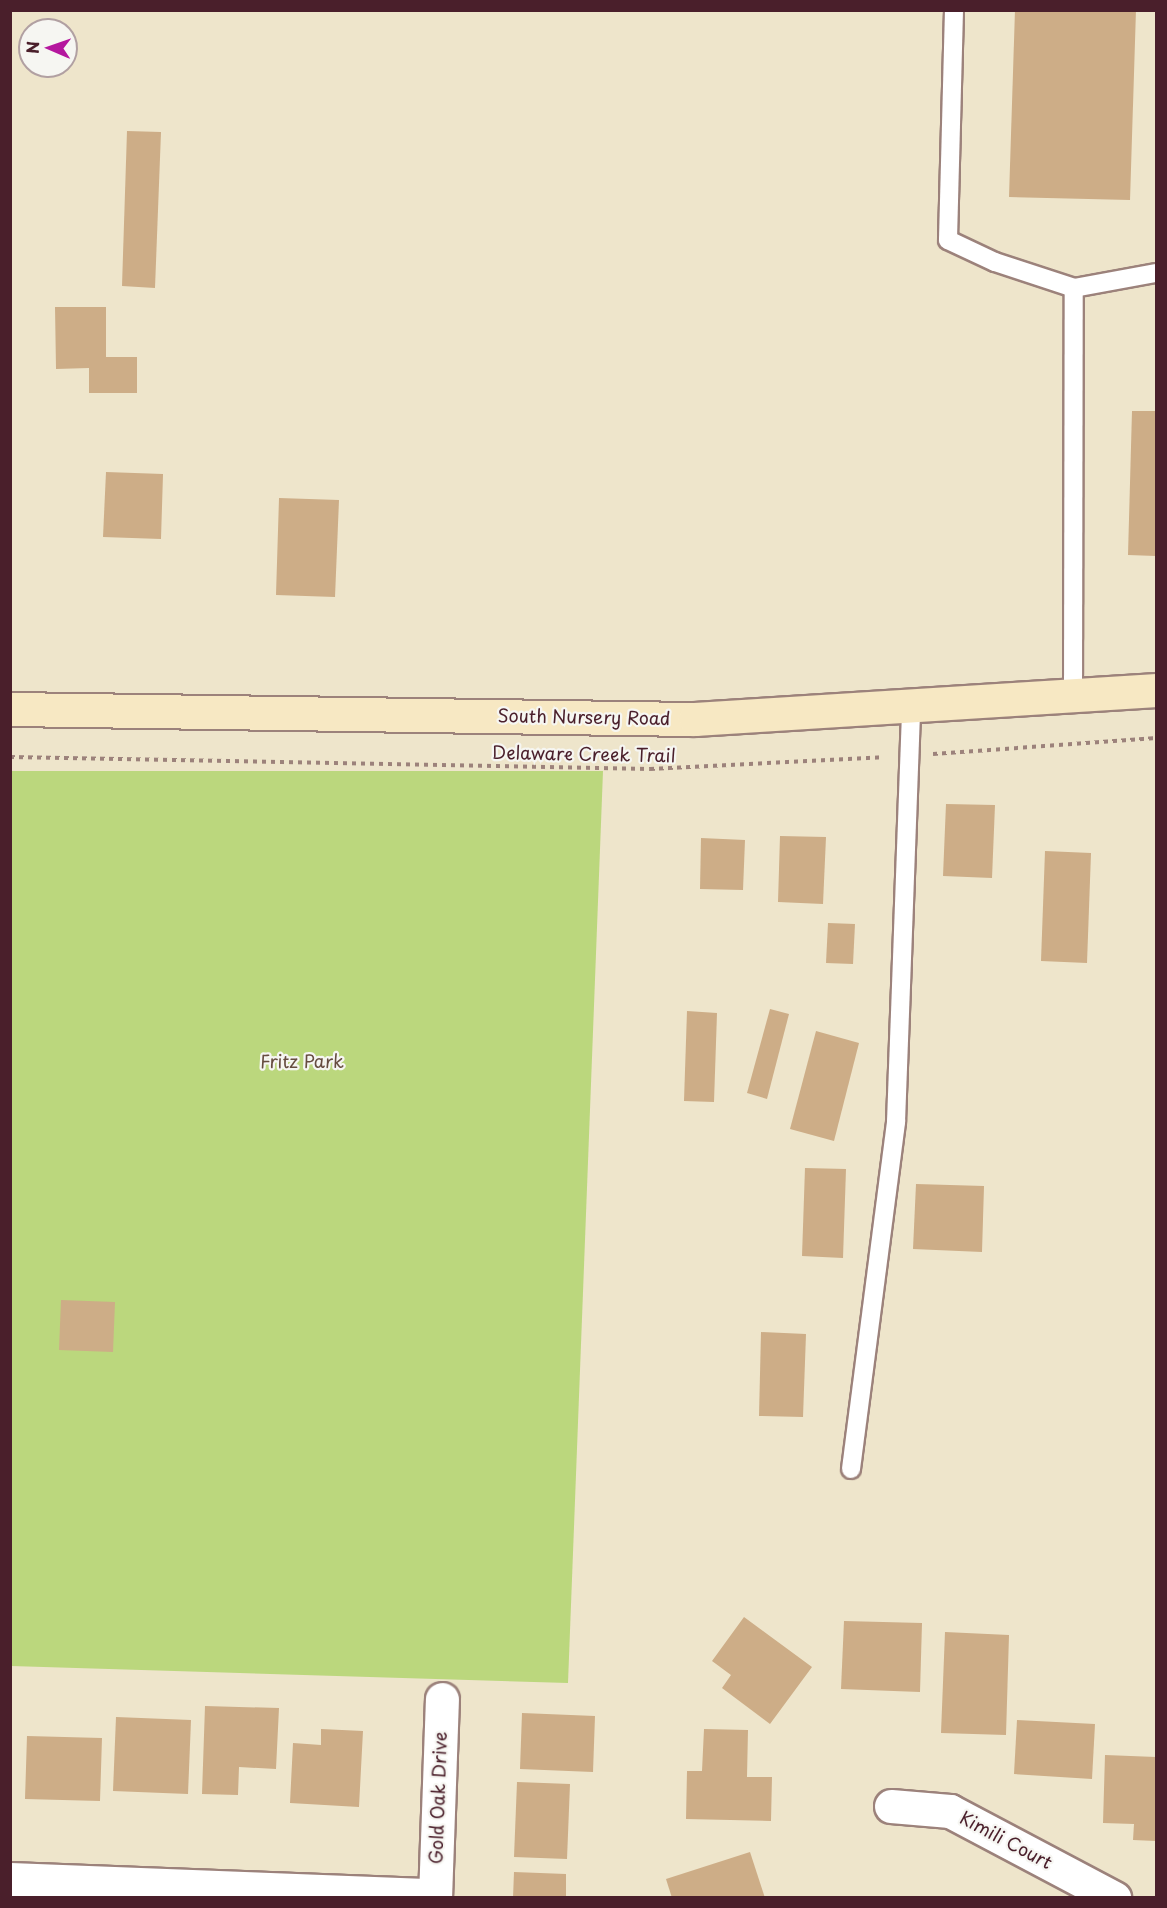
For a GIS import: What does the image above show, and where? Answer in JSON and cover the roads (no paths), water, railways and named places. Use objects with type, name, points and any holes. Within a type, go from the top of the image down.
[{"type":"street","name":"South Nursery Road","points":[[10,709],[695,719],[1156,690]]},
{"type":"street","name":"Gold Oak Drive","points":[[435,1896],[442,1699]]},
{"type":"street","name":"Kimili Court","points":[[891,1806],[950,1811],[1114,1898]]},
{"type":"street","points":[[10,1880],[435,1896]]},
{"type":"lane","points":[[954,10],[948,240],[995,261],[1074,288],[1156,273]]},
{"type":"lane","points":[[1073,697],[1074,288]]},
{"type":"lane","points":[[851,1469],[896,1122],[911,706]]},
{"type":"park label","name":"Fritz Park","points":[[302,1061]]}]
